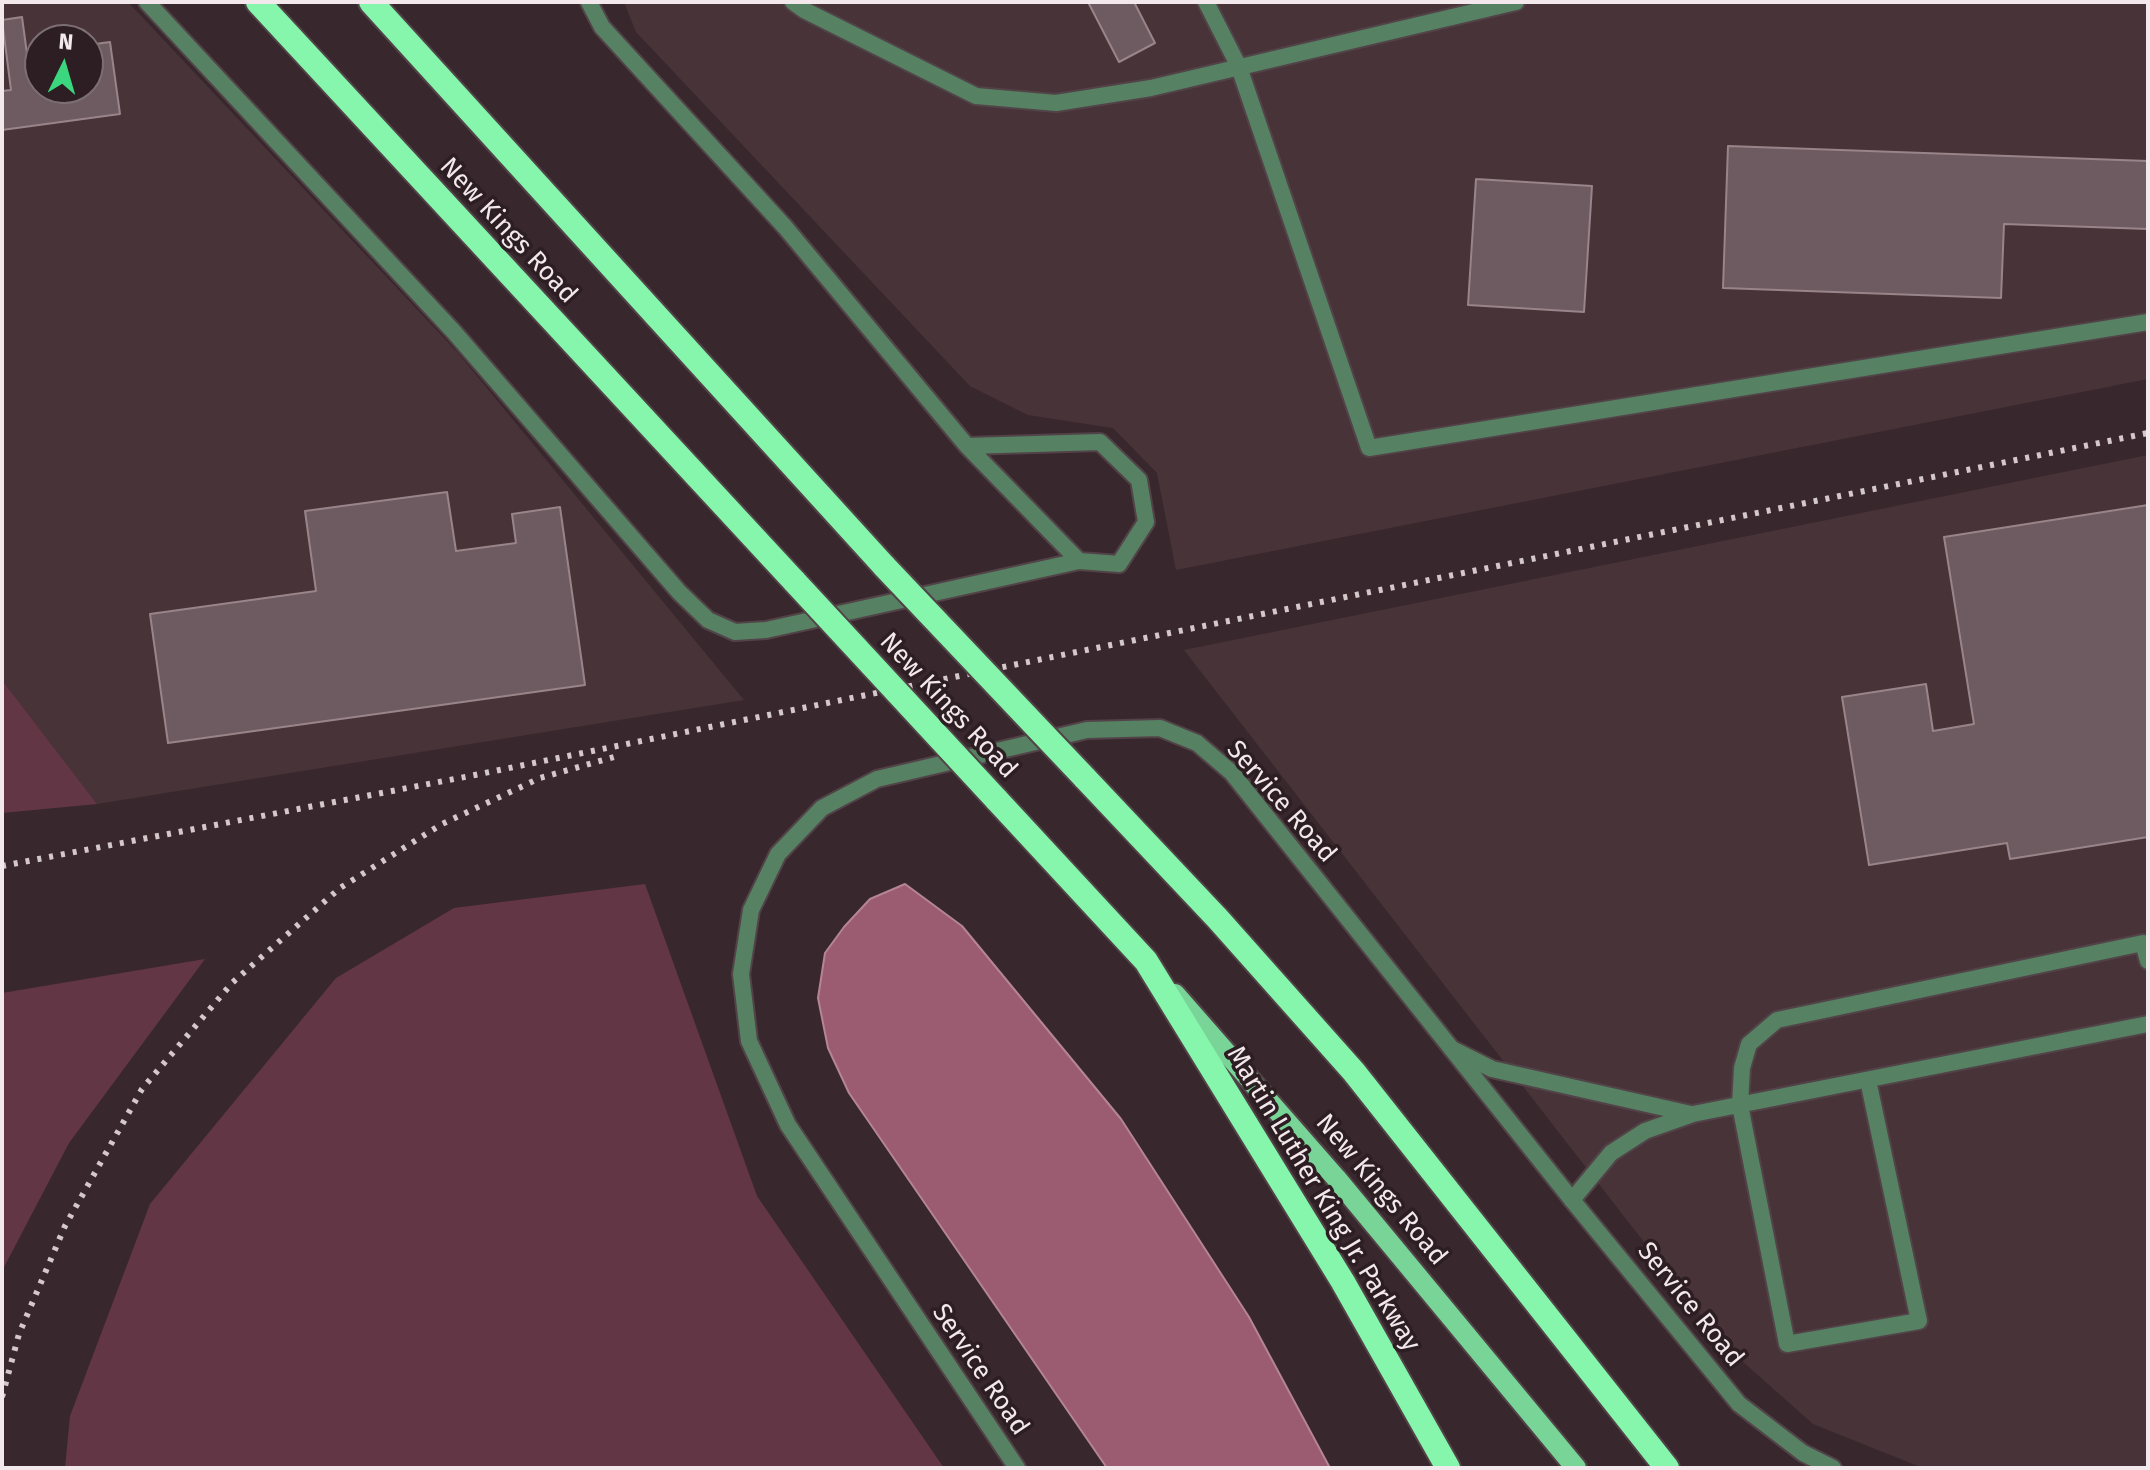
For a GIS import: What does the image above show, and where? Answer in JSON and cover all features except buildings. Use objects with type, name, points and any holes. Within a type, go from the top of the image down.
[{"type":"highway","name":"New Kings Road","points":[[258,2],[1146,961]]},
{"type":"highway","name":"New Kings Road","points":[[371,2],[885,567],[1218,919],[1354,1072],[1667,1468]]},
{"type":"highway","name":"Martin Luther King Jr. Parkway","points":[[1146,961],[1343,1282],[1448,1468]]},
{"type":"main road","name":"New Kings Road","points":[[1146,961],[1336,1178],[1576,1468]]},
{"type":"street","points":[[147,2],[454,332],[679,592],[708,620],[735,632],[766,630],[1079,561],[1119,564],[1146,522],[1139,480],[1100,442],[967,446]]},
{"type":"street","points":[[589,2],[602,27],[785,227],[967,446],[1079,561]]},
{"type":"street","points":[[793,2],[976,96],[1056,103],[1151,88],[1516,2]]},
{"type":"street","points":[[1206,2],[1239,67],[1369,448],[2148,322]]},
{"type":"street","name":"Service Road","points":[[1017,1468],[788,1125],[749,1041],[741,974],[751,910],[778,854],[822,808],[877,779],[1087,730],[1160,728],[1197,743],[1232,773],[1572,1200],[1739,1404],[1803,1453],[1833,1468]]},
{"type":"street","points":[[1868,1080],[1919,1321],[1787,1344],[1740,1105],[1742,1068],[1749,1044],[1777,1020],[2143,943],[2148,961]]},
{"type":"street","points":[[1572,1200],[1611,1153],[1645,1131],[1693,1114],[2148,1024]]},
{"type":"street","points":[[1452,1049],[1492,1069],[1693,1114]]},
{"type":"shaded area","points":[[2,2],[128,2],[458,353],[744,700],[97,804],[2,680]]},
{"type":"shaded area","points":[[624,2],[2148,2],[2148,379],[1176,570],[1157,473],[1113,428],[1028,415],[970,386],[636,32]]},
{"type":"shaded area","points":[[2148,455],[2148,1468],[1923,1468],[1813,1424],[1724,1345],[1184,650]]},
{"type":"shaded area","points":[[2,680],[97,804],[2,813]]},
{"type":"shaded area","points":[[645,884],[757,1196],[944,1468],[65,1468],[70,1416],[150,1204],[336,978],[454,908]]},
{"type":"shaded area","points":[[905,884],[962,926],[1121,1119],[1249,1317],[1330,1468],[1107,1468],[849,1093],[828,1048],[818,998],[825,953],[870,899]]},
{"type":"shaded area","points":[[205,959],[69,1143],[2,1271],[2,993]]},
{"type":"railway","points":[[2,866],[475,775],[2148,433]]},
{"type":"railway","points":[[2,1397],[19,1334],[65,1226],[142,1089],[232,983],[340,888],[442,824],[540,778],[614,757]]}]
